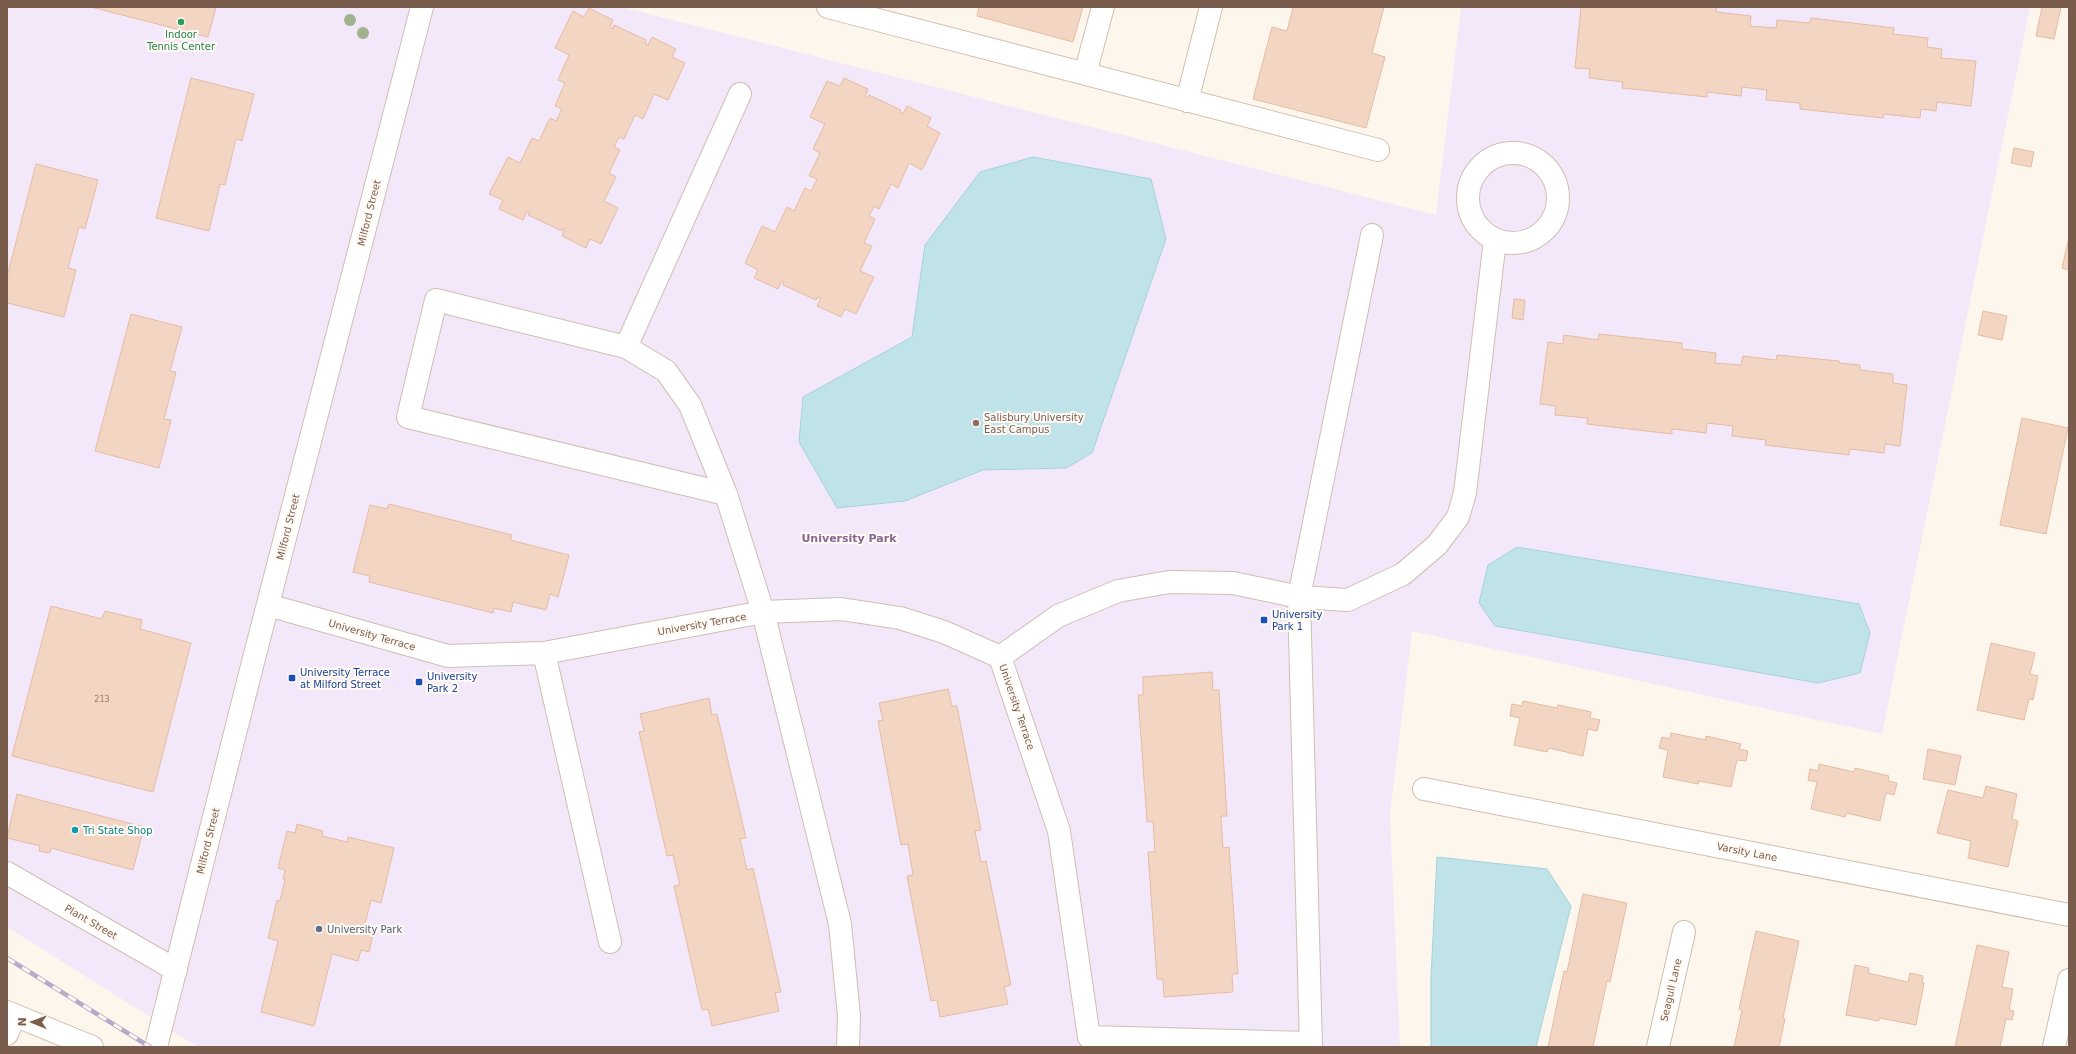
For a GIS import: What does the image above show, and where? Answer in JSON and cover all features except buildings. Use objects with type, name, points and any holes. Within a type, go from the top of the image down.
[{"type":"street","name":"Milford Street","points":[[156,1047],[422,7]]},
{"type":"street","points":[[828,7],[1378,150]]},
{"type":"street","points":[[1084,74],[1103,7]]},
{"type":"street","points":[[1187,101],[1211,7]]},
{"type":"street","points":[[626,347],[740,94]]},
{"type":"street","points":[[1506,153],[1521,153],[1535,158],[1546,167],[1554,179],[1558,192],[1558,206],[1553,219],[1544,231],[1533,239],[1520,243],[1507,243],[1495,240],[1483,232],[1473,221],[1468,207],[1468,192],[1472,178],[1481,166],[1492,158],[1506,153]]},
{"type":"street","points":[[1311,1045],[1298,597],[1372,235]]},
{"type":"street","points":[[1000,658],[1058,616],[1118,591],[1169,582],[1233,583],[1298,597],[1348,600],[1403,574],[1437,545],[1458,517],[1465,493],[1495,240]]},
{"type":"street","points":[[726,494],[408,417],[436,300],[626,347],[666,371],[690,405],[726,494],[763,612],[840,924],[849,1016],[848,1047]]},
{"type":"street","name":"University Terrace","points":[[268,605],[448,656],[544,653],[763,612],[841,609],[900,618],[944,632],[1000,658],[1059,831],[1089,1037],[1311,1045]]},
{"type":"street","points":[[544,653],[610,942]]},
{"type":"street","name":"Varsity Lane","points":[[1424,789],[2069,915]]},
{"type":"street","name":"Plant Street","points":[[7,873],[176,970]]},
{"type":"street","name":"Seagull Lane","points":[[1658,1047],[1684,932]]},
{"type":"street","points":[[2054,1047],[2069,980]]},
{"type":"street","points":[[10,1021],[92,1047]]},
{"type":"shaded area","name":"Salisbury University East Campus","points":[[7,7],[622,7],[1436,215],[1461,7],[2030,7],[1882,734],[1412,631],[1390,815],[1400,1047],[198,1047],[7,927]]},
{"type":"water","points":[[1033,157],[1151,179],[1166,239],[1092,453],[1066,468],[983,470],[905,501],[837,508],[799,442],[803,397],[912,337],[925,245],[980,172]]},
{"type":"water","points":[[1517,547],[1859,604],[1870,633],[1860,673],[1818,683],[1495,626],[1479,603],[1488,565]]},
{"type":"water","points":[[1437,857],[1547,869],[1571,906],[1536,1047],[1431,1047],[1431,977]]},
{"type":"railway","points":[[7,958],[150,1047]]},
{"type":"place","name":"Indoor Tennis Center","points":[[181,22]]},
{"type":"place","name":"Salisbury University East Campus","points":[[976,423]]},
{"type":"place","name":"University Park 1","points":[[1264,620]]},
{"type":"place","name":"University Terrace at Milford Street","points":[[292,678]]},
{"type":"place","name":"University Park 2","points":[[419,682]]},
{"type":"place","name":"Tri State Shop","points":[[75,830]]},
{"type":"place","name":"University Park","points":[[319,929]]},
{"type":"district","name":"University Park","points":[[849,538]]}]
